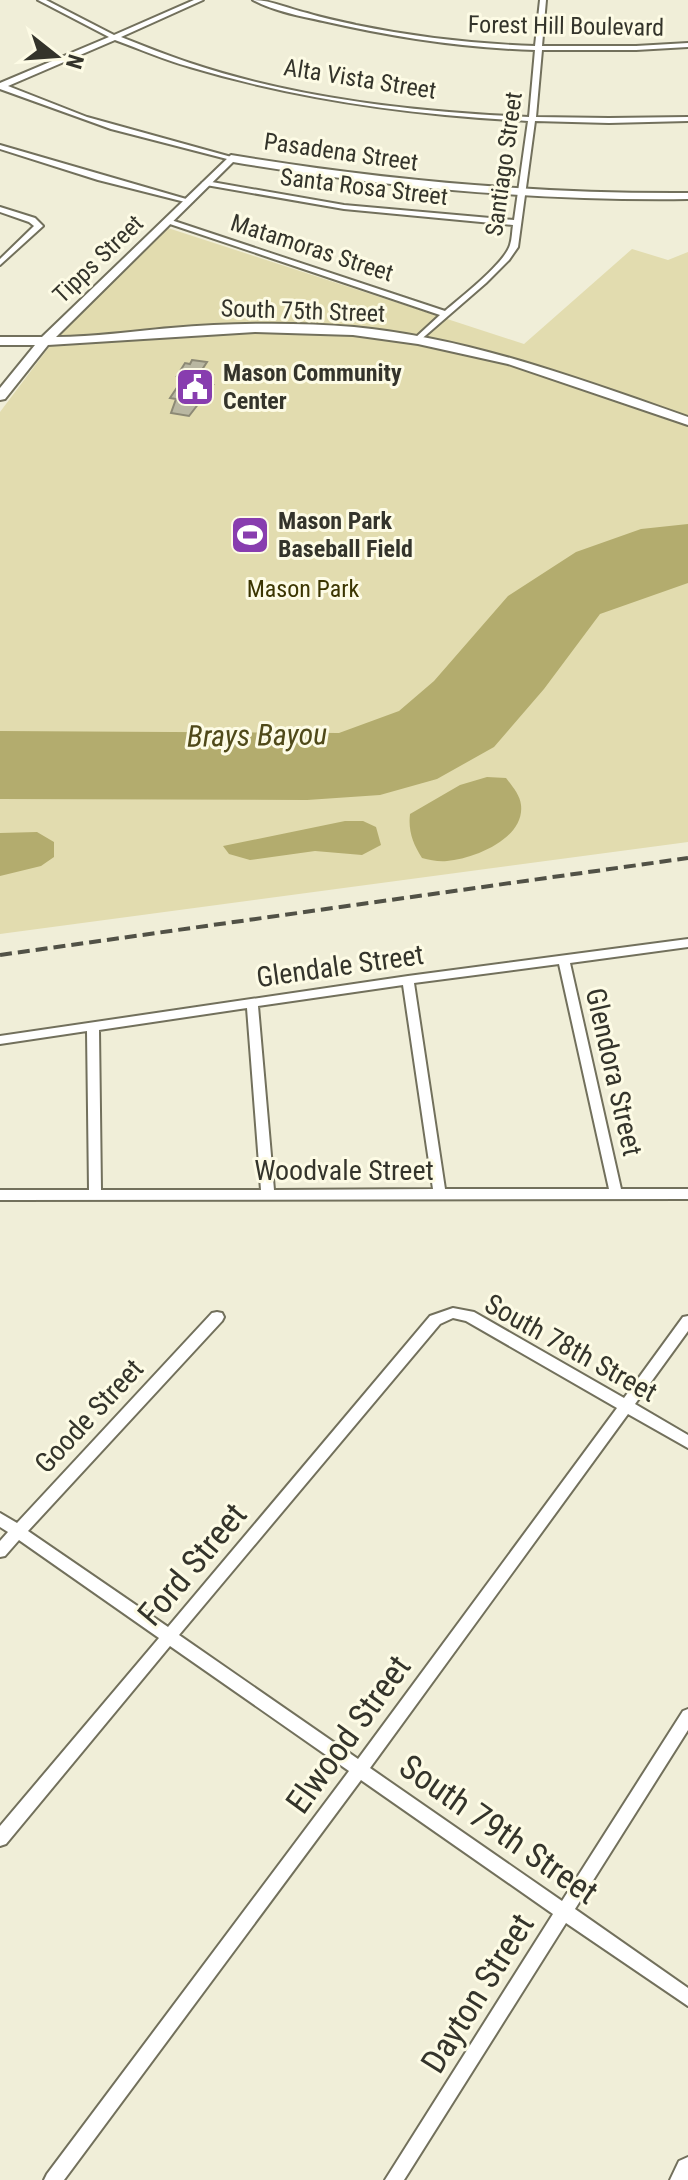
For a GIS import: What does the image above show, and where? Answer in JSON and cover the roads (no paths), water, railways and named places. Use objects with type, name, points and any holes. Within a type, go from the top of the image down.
[{"type":"main road","name":"Tipps Street","points":[[0,396],[49,338],[231,158]]},
{"type":"main road","name":"Pasadena Street","points":[[231,158],[383,182],[522,194],[688,196]]},
{"type":"main road","name":"South 75th Street","points":[[0,341],[255,324],[422,336],[519,355],[688,412]]},
{"type":"main road","name":"South 75th Street","points":[[0,333],[49,338]]},
{"type":"main road","name":"South 75th Street","points":[[422,336],[512,361],[688,421]]},
{"type":"main road","points":[[683,2180],[688,2170]]},
{"type":"street","name":"Alta Vista Street","points":[[41,0],[116,36],[206,69],[298,92],[443,113],[532,119],[688,119]]},
{"type":"street","points":[[1,86],[200,0]]},
{"type":"street","name":"Forest Hill Boulevard","points":[[256,0],[332,21],[465,42],[598,48],[688,45]]},
{"type":"street","name":"Santiago Street","points":[[422,336],[511,253],[517,239],[543,0]]},
{"type":"street","name":"Pasadena Street","points":[[1,86],[71,115],[231,158]]},
{"type":"street","points":[[0,147],[189,201]]},
{"type":"street","name":"Santa Rosa Street","points":[[206,183],[344,207],[518,223]]},
{"type":"street","points":[[0,209],[39,226],[0,263]]},
{"type":"street","name":"Matamoras Street","points":[[168,222],[444,313]]},
{"type":"street","name":"Glendale Street","points":[[0,1040],[408,980],[688,943]]},
{"type":"street","name":"Glendora Street","points":[[564,960],[616,1194]]},
{"type":"street","points":[[408,980],[440,1195]]},
{"type":"street","points":[[252,1003],[268,1194]]},
{"type":"street","points":[[93,1028],[95,1195]]},
{"type":"street","name":"Woodvale Street","points":[[0,1195],[688,1194]]},
{"type":"street","name":"South 78th Street","points":[[429,1326],[435,1320],[453,1313],[469,1316],[688,1442]]},
{"type":"street","name":"Goode Street","points":[[0,1551],[217,1317]]},
{"type":"street","name":"Elwood Street","points":[[53,2180],[360,1769],[688,1321]]},
{"type":"street","name":"Ford Street","points":[[0,1838],[429,1326]]},
{"type":"street","name":"South 79th Street","points":[[0,1519],[688,1998]]},
{"type":"street","name":"Dayton Street","points":[[394,2180],[688,1716]]},
{"type":"water","name":"Brays Bayou","points":[[688,524],[688,583],[600,614],[544,689],[494,747],[437,779],[380,795],[307,800],[0,799],[0,731],[339,733],[399,711],[434,681],[508,596],[576,552],[641,529]]},
{"type":"water","points":[[487,777],[506,778],[517,794],[521,805],[515,828],[495,845],[470,856],[444,861],[422,858],[412,837],[410,814],[460,785]]},
{"type":"water","points":[[345,821],[363,821],[376,827],[381,845],[362,855],[315,851],[250,860],[229,854],[223,846]]},
{"type":"water","points":[[37,832],[54,842],[54,857],[41,866],[0,876],[0,833]]},
{"type":"railway","points":[[0,955],[688,858]]},
{"type":"place","name":"Mason Community Center","points":[[195,387]]},
{"type":"place","name":"Mason Park Baseball Field","points":[[250,535]]},
{"type":"park label","name":"Mason Park","points":[[303,589]]}]
